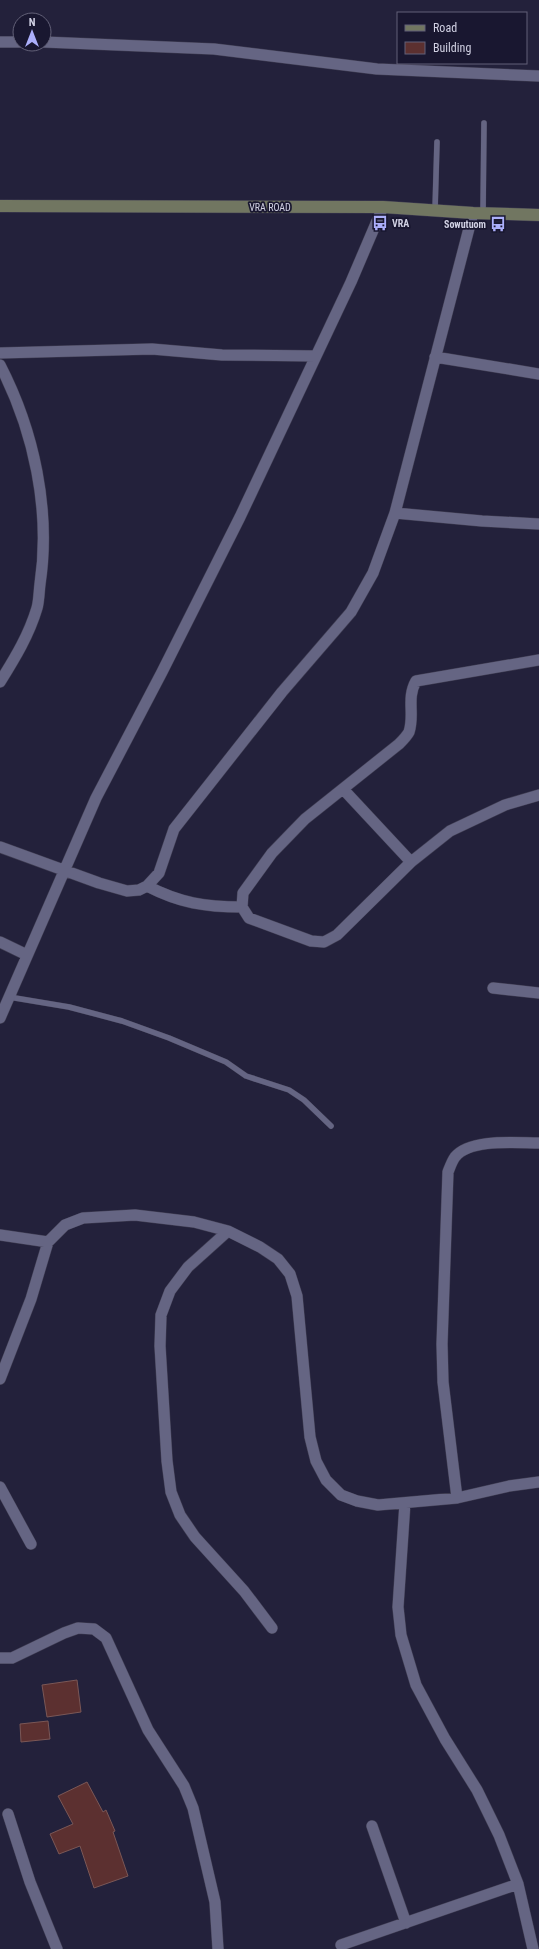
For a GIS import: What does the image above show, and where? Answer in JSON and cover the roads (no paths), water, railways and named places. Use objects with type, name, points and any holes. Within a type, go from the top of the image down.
[{"type":"street","points":[[0,42],[12,42]]},
{"type":"street","points":[[52,42],[214,49],[377,69],[539,76]]},
{"type":"street","name":"VRA ROAD","points":[[0,206],[383,207],[539,215]]},
{"type":"street","points":[[0,1018],[96,798],[162,672],[236,524],[352,282],[383,207]]},
{"type":"street","points":[[0,847],[99,883],[127,891],[139,890],[147,886],[159,873],[174,829],[282,692],[351,612],[373,573],[396,513],[435,358],[478,213]]},
{"type":"street","points":[[0,353],[152,349],[222,355],[316,356]]},
{"type":"street","points":[[435,358],[539,374]]},
{"type":"street","points":[[0,365],[16,400],[28,437],[36,468],[44,524],[43,569],[37,608],[20,649],[0,682]]},
{"type":"street","points":[[396,513],[482,521],[539,524]]},
{"type":"street","points":[[539,660],[416,681],[410,691],[411,720],[409,733],[399,744],[305,819],[272,853],[243,893],[242,907],[249,918],[312,941],[324,942],[337,935],[411,862],[450,831],[505,805],[539,795]]},
{"type":"street","points":[[343,789],[411,862]]},
{"type":"street","points":[[147,886],[180,901],[215,907],[242,907]]},
{"type":"street","points":[[0,942],[27,955]]},
{"type":"street","points":[[493,988],[539,993]]},
{"type":"street","points":[[457,1498],[443,1382],[442,1359],[448,1172],[455,1157],[470,1146],[539,1143]]},
{"type":"street","points":[[0,1379],[31,1299],[48,1242],[65,1226],[83,1218],[108,1215],[166,1217],[194,1222],[228,1231],[260,1247],[278,1259],[290,1274],[297,1296],[310,1437],[316,1461],[326,1480],[341,1495],[357,1501],[378,1505],[457,1498],[509,1486],[539,1482]]},
{"type":"street","points":[[228,1231],[188,1267],[170,1291],[161,1315],[160,1346],[170,1492],[180,1515],[195,1537],[244,1591],[272,1628]]},
{"type":"street","points":[[0,1235],[48,1242]]},
{"type":"street","points":[[0,1487],[31,1544]]},
{"type":"street","points":[[405,1503],[398,1607],[403,1642],[416,1686],[445,1739],[477,1790],[499,1835],[518,1884],[533,1949]]},
{"type":"street","points":[[0,1658],[12,1658],[64,1632],[78,1628],[94,1629],[106,1638],[148,1730],[184,1786],[193,1808],[215,1902],[218,1949]]},
{"type":"street","points":[[8,1814],[30,1882],[57,1949]]},
{"type":"street","points":[[372,1826],[406,1923]]},
{"type":"street","points":[[341,1945],[518,1884]]},
{"type":"lane","points":[[478,213],[484,123]]},
{"type":"lane","points":[[435,210],[437,142]]},
{"type":"lane","points":[[9,997],[69,1007],[122,1021],[169,1038],[226,1062],[246,1076],[289,1090],[304,1100],[331,1126]]},
{"type":"place","name":"VRA","points":[[380,223]]},
{"type":"place","name":"Sowutuom","points":[[498,224]]}]
